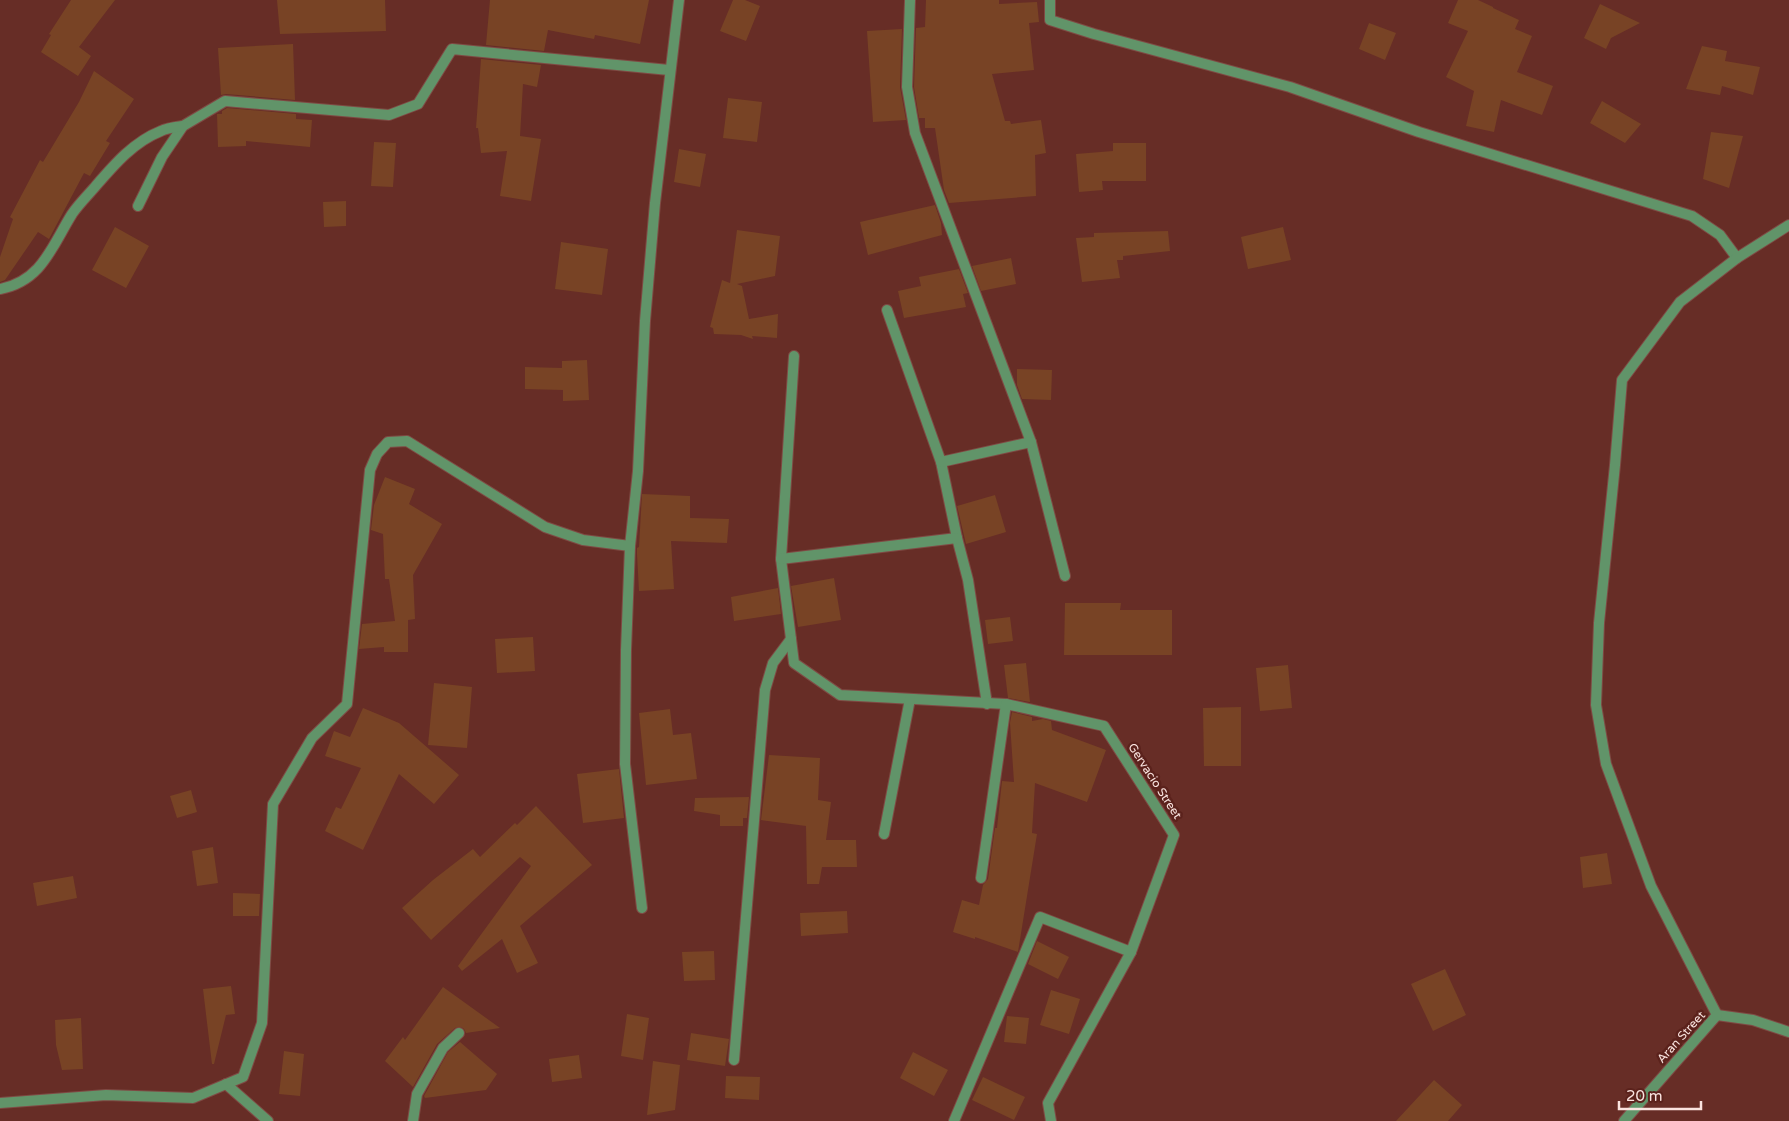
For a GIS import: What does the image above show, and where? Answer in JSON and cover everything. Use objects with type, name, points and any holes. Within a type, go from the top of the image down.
[{"type":"street","points":[[642,908],[625,764],[626,650],[630,546],[638,471],[645,321],[655,203],[678,0]]},
{"type":"street","points":[[910,0],[907,87],[915,133],[1031,442],[1064,576]]},
{"type":"street","points":[[1050,0],[1050,20],[1103,37],[1290,87],[1419,132],[1692,216],[1720,235],[1737,258]]},
{"type":"street","points":[[0,289],[27,278],[42,265],[73,212],[114,164],[141,141],[162,130],[183,126],[225,101],[389,115],[418,104],[452,49],[669,70]]},
{"type":"street","points":[[138,206],[162,157],[183,126]]},
{"type":"street","points":[[1789,225],[1737,258],[1680,302],[1622,380],[1599,623],[1596,705],[1606,764],[1651,886],[1717,1015],[1754,1020],[1789,1032]]},
{"type":"street","points":[[887,310],[941,462],[968,580],[987,704]]},
{"type":"street","points":[[734,1060],[765,690],[773,663],[791,639],[781,559],[794,356]]},
{"type":"street","points":[[0,1103],[106,1095],[193,1098],[243,1077],[262,1023],[273,804],[312,738],[347,704],[370,470],[377,454],[388,442],[408,441],[545,527],[583,540],[630,546]]},
{"type":"street","points":[[941,462],[1031,442]]},
{"type":"street","points":[[781,559],[957,538]]},
{"type":"street","name":"Gervacio Street","points":[[791,639],[794,663],[840,695],[1006,704],[1104,726],[1174,835],[1131,952],[1048,1103],[1050,1121]]},
{"type":"street","points":[[884,834],[910,699]]},
{"type":"street","points":[[981,878],[1006,704]]},
{"type":"street","points":[[954,1121],[1040,917],[1131,952]]},
{"type":"street","name":"Aran Street","points":[[1624,1121],[1717,1015]]},
{"type":"street","points":[[413,1121],[417,1094],[443,1048],[459,1033]]},
{"type":"street","points":[[226,1084],[268,1121]]},
{"type":"building","points":[[71,0],[115,0],[79,47],[91,56],[78,76],[41,52],[51,35],[49,34]]},
{"type":"building","points":[[277,0],[385,0],[386,31],[280,34]]},
{"type":"building","points":[[490,0],[649,0],[640,44],[595,35],[594,39],[548,30],[544,51],[486,45]]},
{"type":"building","points":[[733,0],[745,0],[760,6],[746,41],[720,31]]},
{"type":"building","points":[[926,0],[999,0],[999,4],[1037,2],[1039,22],[1029,23],[1034,70],[992,74],[1005,121],[1010,121],[1011,124],[1041,120],[1046,153],[1035,155],[1036,196],[949,203],[944,190],[935,128],[925,128],[925,118],[919,118],[914,87],[916,28],[925,27]]},
{"type":"building","points":[[1458,0],[1478,0],[1493,7],[1519,20],[1515,29],[1532,36],[1517,72],[1553,86],[1542,115],[1501,100],[1494,132],[1466,126],[1474,91],[1446,77],[1468,31],[1448,23]]},
{"type":"building","points":[[1600,4],[1640,23],[1611,38],[1606,49],[1584,38]]},
{"type":"building","points":[[1369,23],[1396,33],[1385,60],[1359,49]]},
{"type":"building","points":[[902,29],[900,87],[906,120],[873,122],[867,31]]},
{"type":"building","points":[[293,44],[295,100],[221,95],[218,48]]},
{"type":"building","points":[[1702,46],[1727,51],[1725,61],[1760,67],[1753,95],[1722,86],[1720,95],[1686,89]]},
{"type":"building","points":[[481,59],[541,65],[537,87],[523,84],[520,136],[541,139],[531,201],[500,196],[507,151],[481,153],[478,128],[476,128]]},
{"type":"building","points":[[94,71],[134,99],[106,141],[110,143],[90,176],[84,173],[49,239],[38,232],[5,280],[0,282],[0,257],[13,219],[10,217],[40,160],[43,162],[79,102]]},
{"type":"building","points":[[728,98],[762,102],[757,142],[723,138]]},
{"type":"building","points":[[1602,101],[1641,124],[1625,143],[1590,123]]},
{"type":"building","points":[[227,108],[296,114],[296,119],[312,120],[310,147],[246,141],[246,146],[218,147],[217,114],[222,114],[222,111]]},
{"type":"building","points":[[1711,132],[1743,136],[1729,188],[1703,179]]},
{"type":"building","points":[[374,142],[396,143],[393,187],[371,186]]},
{"type":"building","points":[[1113,143],[1146,143],[1146,181],[1102,181],[1103,190],[1079,192],[1076,154],[1113,151]]},
{"type":"building","points":[[679,149],[706,154],[700,187],[674,182]]},
{"type":"building","points":[[346,201],[346,226],[324,227],[323,202]]},
{"type":"building","points":[[935,205],[941,223],[942,235],[868,255],[860,222]]},
{"type":"building","points":[[115,227],[149,246],[126,288],[92,270]]},
{"type":"building","points":[[1283,227],[1291,260],[1248,269],[1241,237]]},
{"type":"building","points":[[737,230],[780,236],[775,276],[737,284],[742,286],[749,319],[778,314],[777,338],[752,336],[753,339],[741,335],[714,334],[713,328],[710,327],[722,280],[730,283]]},
{"type":"building","points":[[1168,231],[1170,251],[1123,256],[1123,260],[1117,260],[1120,278],[1082,282],[1076,238],[1094,237],[1094,233]]},
{"type":"building","points":[[561,242],[608,249],[602,295],[555,289]]},
{"type":"building","points":[[1011,258],[1016,284],[981,291],[972,266]]},
{"type":"building","points":[[959,269],[968,293],[963,294],[966,307],[904,318],[898,291],[921,286],[919,277]]},
{"type":"building","points":[[587,360],[589,400],[563,401],[563,390],[525,389],[525,367],[562,368],[562,361]]},
{"type":"building","points":[[1017,369],[1052,370],[1051,400],[1022,399],[1017,385]]},
{"type":"building","points":[[385,477],[415,489],[409,504],[442,524],[413,575],[415,619],[408,620],[408,652],[384,652],[384,647],[359,649],[362,624],[395,621],[389,579],[385,579],[383,534],[371,530],[374,505]]},
{"type":"building","points":[[642,494],[690,496],[690,518],[729,519],[727,543],[671,541],[674,589],[639,591],[637,548],[639,547]]},
{"type":"building","points":[[995,495],[1006,532],[966,544],[957,506]]},
{"type":"building","points":[[834,578],[841,620],[798,627],[791,586]]},
{"type":"building","points":[[778,588],[781,614],[734,621],[731,597]]},
{"type":"building","points":[[1065,603],[1121,603],[1120,610],[1172,610],[1172,655],[1064,655]]},
{"type":"building","points":[[1010,617],[1013,641],[988,644],[985,620]]},
{"type":"building","points":[[533,637],[535,671],[497,673],[495,639]]},
{"type":"building","points":[[1026,663],[1030,702],[1008,698],[1004,665]]},
{"type":"building","points":[[1288,665],[1292,708],[1260,711],[1256,668]]},
{"type":"building","points":[[434,683],[472,687],[467,748],[428,745]]},
{"type":"building","points":[[1241,707],[1241,766],[1204,766],[1203,708]]},
{"type":"building","points":[[363,708],[399,723],[459,775],[434,804],[399,774],[363,850],[325,831],[336,807],[341,809],[361,768],[325,756],[334,731],[350,737]]},
{"type":"building","points":[[670,709],[673,735],[691,733],[697,779],[646,785],[639,713]]},
{"type":"building","points":[[1012,712],[1032,717],[1032,721],[1043,719],[1051,721],[1052,730],[1106,750],[1087,802],[1035,783],[1032,833],[1037,834],[1018,952],[975,937],[975,939],[953,932],[962,900],[979,905],[983,885],[988,879],[995,828],[997,828],[1002,781],[1014,782],[1010,723]]},
{"type":"building","points":[[769,755],[820,758],[818,800],[831,802],[826,840],[856,840],[857,867],[822,867],[819,884],[807,884],[806,826],[761,820]]},
{"type":"building","points":[[619,769],[624,818],[583,823],[577,774]]},
{"type":"building","points":[[191,790],[197,812],[177,818],[170,796]]},
{"type":"building","points":[[749,797],[747,818],[743,818],[743,826],[720,826],[720,815],[694,811],[695,798]]},
{"type":"building","points":[[536,806],[592,865],[520,926],[538,963],[517,973],[502,939],[462,971],[458,966],[531,866],[520,857],[431,940],[402,908],[433,880],[473,849],[480,857],[515,823],[517,825]]},
{"type":"building","points":[[213,847],[218,883],[197,886],[192,851]]},
{"type":"building","points":[[1607,853],[1612,884],[1583,888],[1580,857]]},
{"type":"building","points":[[73,876],[77,898],[37,906],[33,883]]},
{"type":"building","points":[[233,893],[260,894],[259,916],[233,916]]},
{"type":"building","points":[[847,911],[848,933],[801,936],[800,913]]},
{"type":"building","points":[[1037,941],[1069,957],[1058,979],[1028,964]]},
{"type":"building","points":[[714,951],[715,980],[684,981],[682,952]]},
{"type":"building","points":[[1445,969],[1466,1015],[1433,1031],[1411,984]]},
{"type":"building","points":[[231,986],[235,1014],[226,1015],[214,1064],[212,1064],[203,989]]},
{"type":"building","points":[[443,987],[500,1028],[466,1033],[461,1027],[455,1028],[437,1044],[413,1087],[385,1061],[403,1037],[405,1040]]},
{"type":"building","points":[[1051,990],[1080,999],[1069,1034],[1040,1025]]},
{"type":"building","points":[[627,1014],[649,1018],[643,1060],[621,1056]]},
{"type":"building","points":[[1007,1016],[1029,1018],[1026,1044],[1004,1042]]},
{"type":"building","points":[[81,1018],[83,1069],[62,1070],[56,1045],[55,1020]]},
{"type":"building","points":[[691,1033],[729,1039],[725,1066],[687,1060]]},
{"type":"building","points":[[460,1042],[497,1074],[486,1090],[425,1098],[424,1096],[448,1052]]},
{"type":"building","points":[[284,1051],[304,1054],[300,1096],[279,1094]]},
{"type":"building","points":[[913,1052],[948,1070],[934,1096],[900,1078]]},
{"type":"building","points":[[579,1055],[582,1078],[552,1082],[549,1059]]},
{"type":"building","points":[[653,1061],[680,1065],[675,1110],[647,1115]]},
{"type":"building","points":[[726,1076],[760,1077],[759,1100],[725,1098]]},
{"type":"building","points":[[983,1077],[1025,1097],[1014,1120],[972,1100]]},
{"type":"building","points":[[1434,1080],[1462,1105],[1448,1121],[1396,1121]]}]
